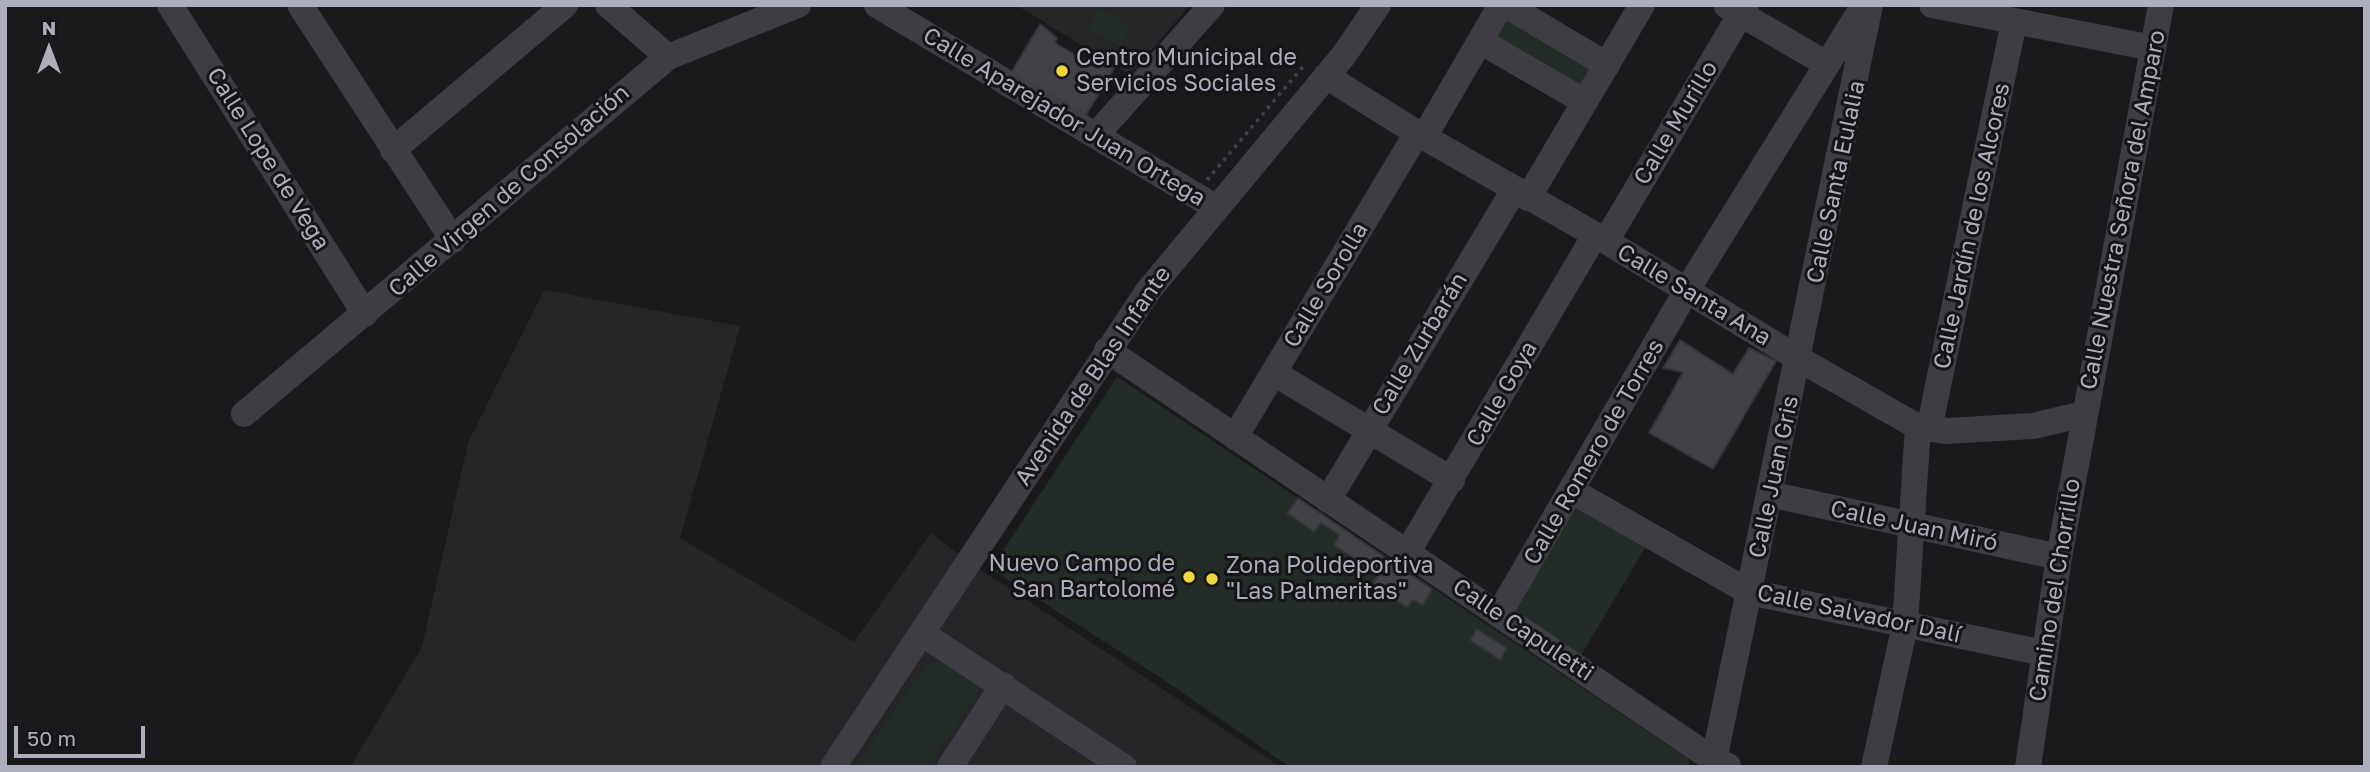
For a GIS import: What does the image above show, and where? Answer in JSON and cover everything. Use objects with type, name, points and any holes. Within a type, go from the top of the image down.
[{"type":"street","name":"Calle Lope de Vega","points":[[170,5],[365,314]]},
{"type":"street","points":[[300,5],[453,240]]},
{"type":"street","points":[[393,150],[565,5]]},
{"type":"street","points":[[608,5],[668,57]]},
{"type":"street","name":"Calle Virgen de Consolación","points":[[244,414],[668,57],[758,12],[797,5]]},
{"type":"street","name":"Calle Aparejador Juan Ortega","points":[[877,5],[1205,201]]},
{"type":"street","points":[[1096,135],[1212,5]]},
{"type":"street","name":"Avenida de Blas Infante","points":[[834,767],[1107,350],[1170,262],[1205,201],[1318,67],[1378,5]]},
{"type":"street","points":[[1504,5],[1607,65]]},
{"type":"street","name":"Calle Sorolla","points":[[1235,437],[1420,135],[1504,5]]},
{"type":"street","name":"Calle Zurbarán","points":[[1328,500],[1368,429],[1521,194],[1585,102],[1642,5]]},
{"type":"street","name":"Calle Romero de Torres","points":[[1499,614],[1688,290],[1825,63],[1864,5]]},
{"type":"street","name":"Calle Santa Eulalia","points":[[1799,359],[1870,5]]},
{"type":"street","points":[[1932,5],[2153,48]]},
{"type":"street","name":"Calle Nuestra Señora del Amparo","points":[[2084,414],[2161,5]]},
{"type":"street","points":[[1738,8],[1825,63]]},
{"type":"street","name":"Calle Murillo","points":[[1600,238],[1738,8]]},
{"type":"street","name":"Calle Jardín de los Alcores","points":[[1874,767],[1905,625],[1910,526],[1924,428],[2014,22]]},
{"type":"street","points":[[1480,41],[1585,102]]},
{"type":"street","name":"Calle Santa Ana","points":[[1318,67],[1420,135],[1688,290],[1799,359],[1924,428]]},
{"type":"street","name":"Calle Goya","points":[[1407,552],[1600,238]]},
{"type":"street","name":"Calle Capuletti","points":[[1107,350],[1722,763]]},
{"type":"street","name":"Calle Juan Gris","points":[[1722,763],[1749,592],[1799,359]]},
{"type":"street","points":[[1274,373],[1452,480]]},
{"type":"street","points":[[1924,428],[2033,426],[2084,414]]},
{"type":"street","name":"Camino del Chorrillo","points":[[2028,767],[2059,557],[2084,414]]},
{"type":"street","name":"Calle Salvador Dalí","points":[[1572,491],[1749,592],[2044,653]]},
{"type":"street","name":"Calle Juan Miró","points":[[1769,494],[2059,557]]},
{"type":"street","points":[[923,634],[1124,767]]},
{"type":"street","points":[[950,767],[1003,685]]},
{"type":"path","points":[[1205,201],[1318,67]]},
{"type":"shaded area","points":[[1016,5],[1190,5],[1130,75]]},
{"type":"shaded area","points":[[1100,8],[1131,26],[1119,47],[1088,29]]},
{"type":"shaded area","points":[[1505,10],[1596,64],[1579,92],[1488,39]]},
{"type":"shaded area","points":[[544,290],[740,326],[680,538],[854,642],[931,533],[969,562],[1281,767],[350,767],[422,647],[468,443]]},
{"type":"shaded area","name":"Zona Polideportiva \"Las Palmeritas\"","points":[[1117,377],[1690,760],[1688,767],[1290,767],[1161,678],[991,569]]},
{"type":"shaded area","points":[[1575,505],[1646,546],[1580,657],[1513,608]]},
{"type":"shaded area","points":[[933,662],[944,662],[976,681],[978,689],[976,697],[928,767],[856,767],[925,666]]},
{"type":"building","name":"Centro Municipal de Servicios Sociales","points":[[1040,24],[1057,38],[1055,43],[1097,68],[1101,61],[1114,68],[1104,85],[1109,87],[1106,93],[1100,92],[1086,115],[1010,75]]},
{"type":"building","points":[[1680,340],[1733,374],[1749,348],[1776,361],[1713,469],[1649,433],[1683,372],[1663,368]]},
{"type":"building","points":[[1298,498],[1432,589],[1423,605],[1413,600],[1407,608],[1372,584],[1378,575],[1334,545],[1339,535],[1321,523],[1314,532],[1287,513]]},
{"type":"building","points":[[1477,629],[1507,648],[1500,660],[1470,640]]},
{"type":"place","name":"Centro Municipal de Servicios Sociales","points":[[1062,71]]},
{"type":"place","name":"Nuevo Campo de San Bartolomé","points":[[1189,577]]},
{"type":"place","name":"Zona Polideportiva \"Las Palmeritas\"","points":[[1212,579]]}]
